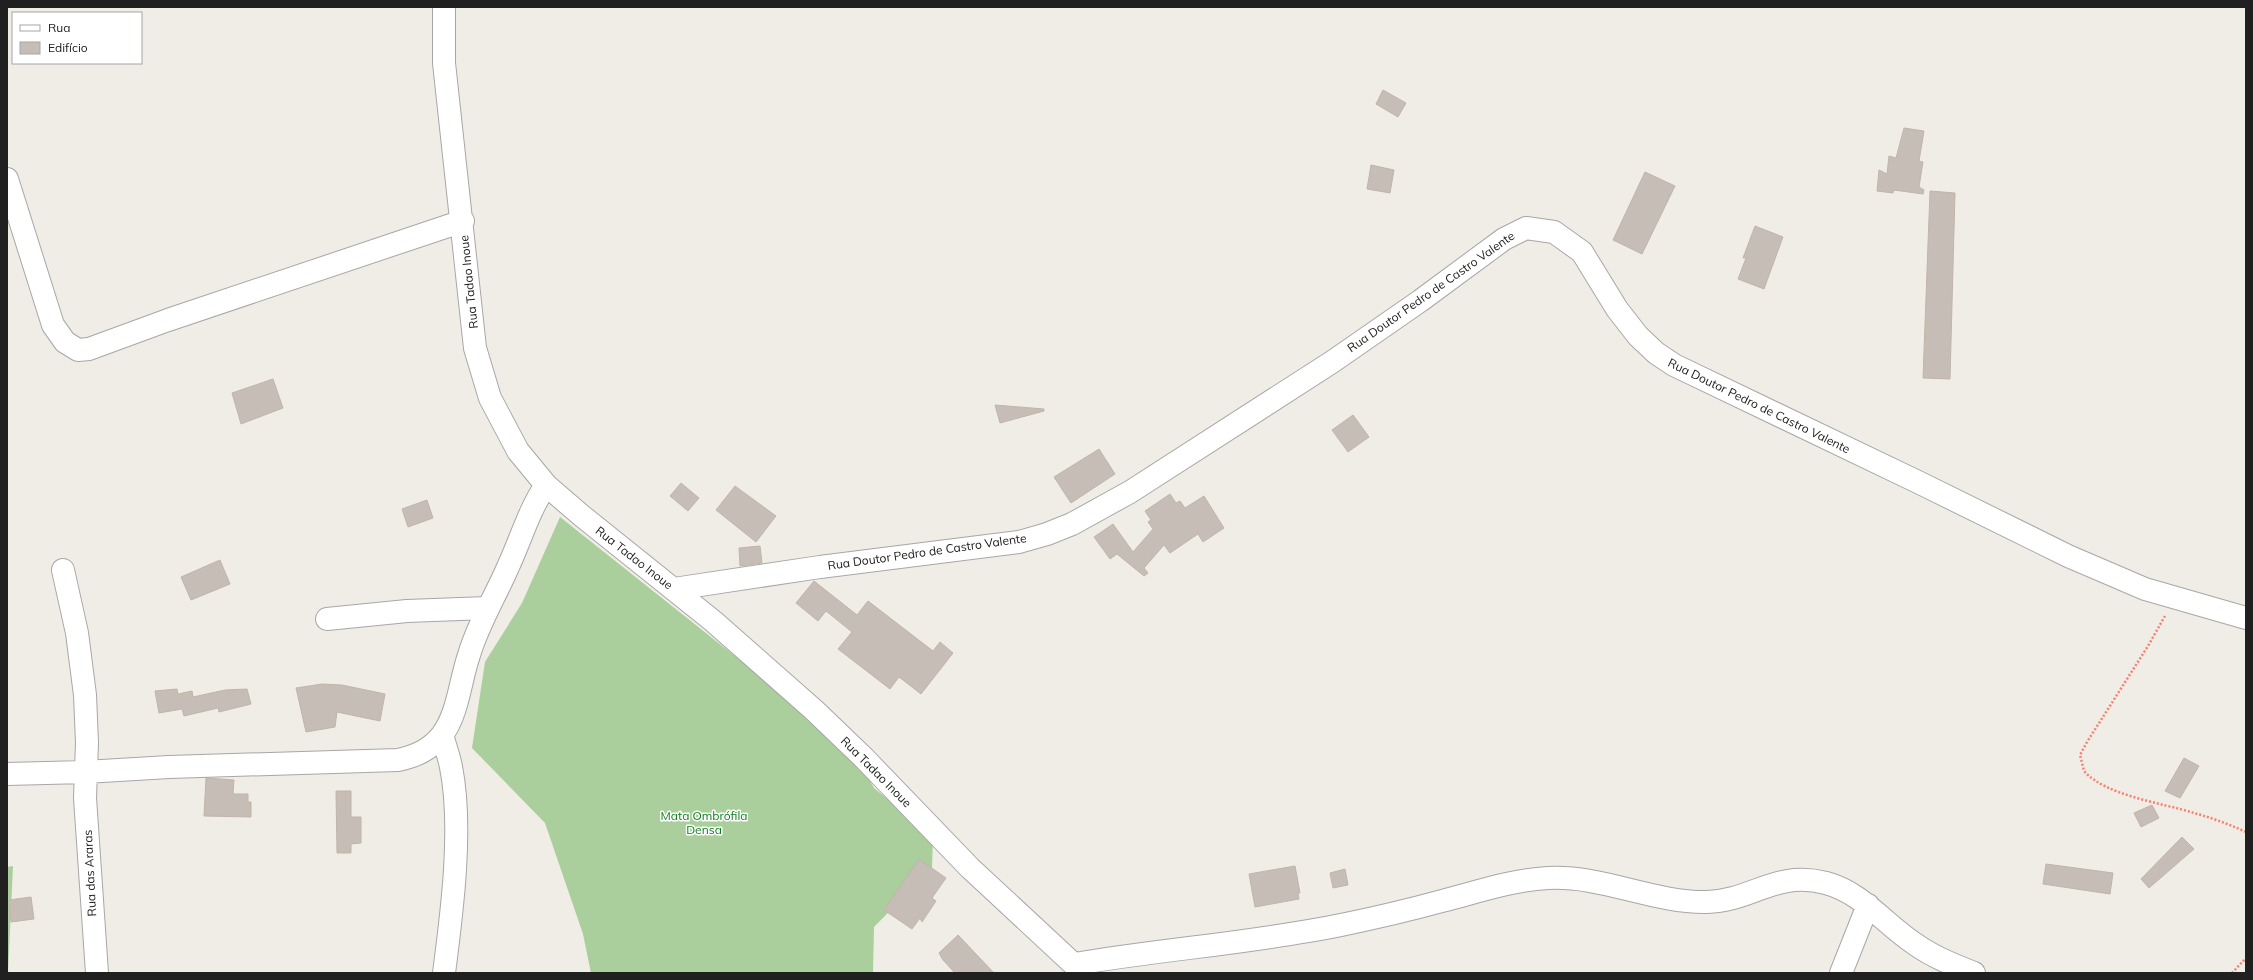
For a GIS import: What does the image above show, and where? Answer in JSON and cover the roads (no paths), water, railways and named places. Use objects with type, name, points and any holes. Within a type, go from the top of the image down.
[{"type":"street","name":"Rua Tadao Inoue","points":[[444,7],[444,63],[475,348],[490,398],[518,451],[546,485],[582,516],[713,621],[814,710],[864,758],[970,868],[1079,968]]},
{"type":"street","points":[[7,179],[53,325],[65,342],[78,350],[89,349],[168,320],[462,221]]},
{"type":"street","name":"Rua Doutor Pedro de Castro Valente","points":[[674,589],[820,567],[1019,542],[1047,534],[1072,524],[1130,492],[1189,456],[1408,310],[1504,239],[1526,228],[1554,232],[1582,252],[1617,309],[1638,336],[1656,354],[1674,365],[2068,556],[2145,589],[2246,618]]},
{"type":"street","points":[[7,774],[85,772],[169,766],[398,760],[423,752],[442,735],[452,718],[469,655],[487,608],[508,568],[534,504],[546,485]]},
{"type":"street","name":"Rua das Araras","points":[[63,570],[77,633],[85,695],[85,798],[97,973]]},
{"type":"street","points":[[327,619],[406,611],[487,608]]},
{"type":"street","points":[[442,735],[451,767],[455,805],[455,853],[444,973]]},
{"type":"street","points":[[1079,968],[1306,932],[1402,912],[1507,885],[1550,878],[1576,880],[1648,896],[1707,902],[1726,899],[1778,882],[1805,880],[1836,886],[1850,892],[1868,905],[1916,946],[1942,960],[1974,973]]},
{"type":"street","points":[[1841,973],[1868,905]]},
{"type":"park label","name":"Mata Ombrófila Densa","points":[[704,823]]}]
